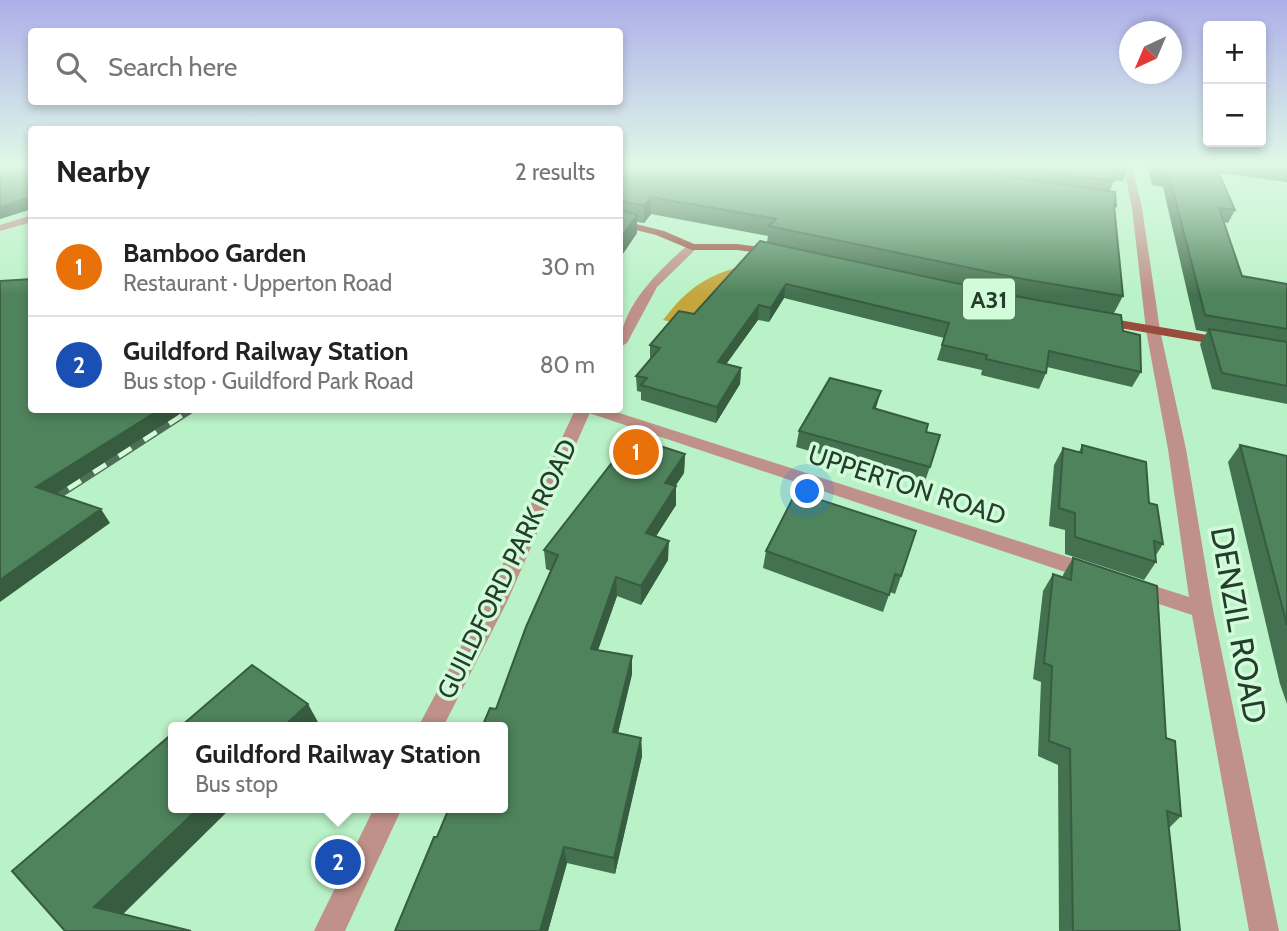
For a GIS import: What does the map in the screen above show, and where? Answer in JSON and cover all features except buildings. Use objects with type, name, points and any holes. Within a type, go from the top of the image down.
[{"type":"main road","points":[[623,224],[660,233],[692,247],[737,247],[789,254]]},
{"type":"main road","points":[[1084,318],[1233,344]]},
{"type":"street","name":"DENZIL ROAD","points":[[1132,208],[1177,449],[1202,610],[1264,931]]},
{"type":"street","points":[[0,228],[28,219]]},
{"type":"street","points":[[623,338],[652,286],[692,247]]},
{"type":"street","name":"GUILDFORD PARK ROAD","points":[[433,722],[496,602],[582,413]]},
{"type":"street","name":"UPPERTON ROAD","points":[[605,413],[1202,610]]},
{"type":"street","points":[[329,931],[386,813]]},
{"type":"shaded area","points":[[750,264],[698,328],[663,320],[682,298],[701,283],[723,272]]},
{"type":"railway","points":[[43,505],[185,413]]},
{"type":"place","name":"Bamboo Garden","points":[[636,452]]},
{"type":"place","name":"Guildford Railway Station","points":[[338,862]]}]
